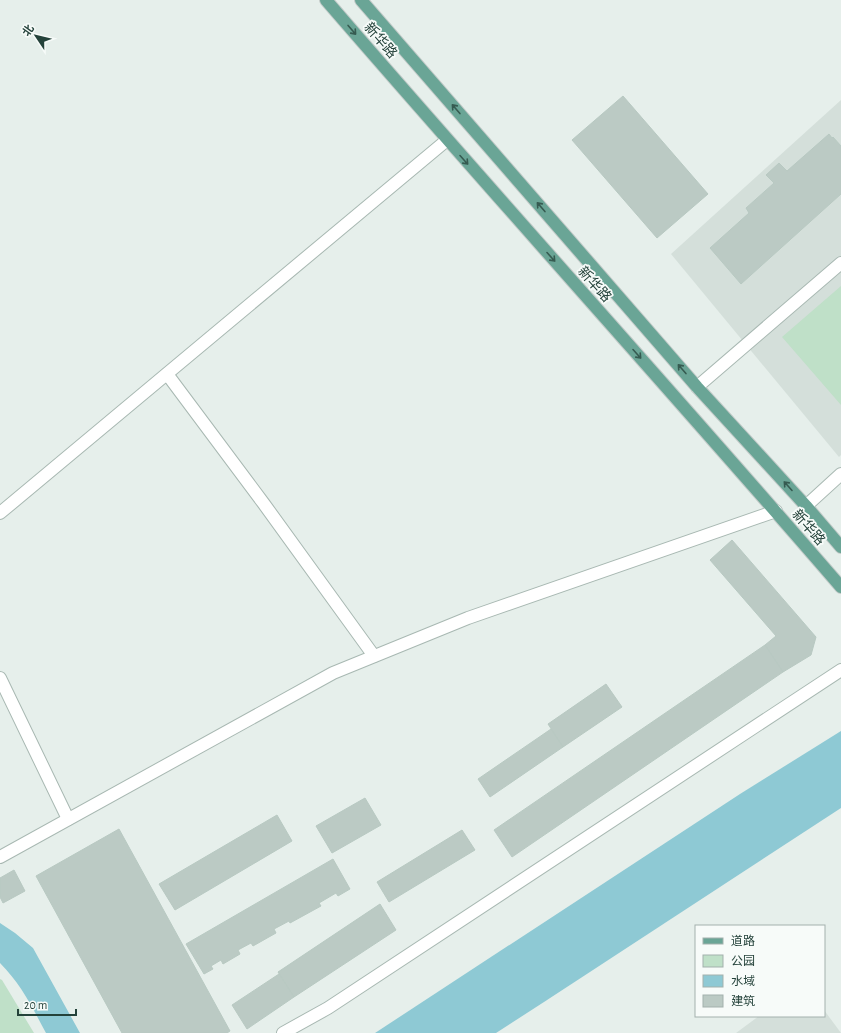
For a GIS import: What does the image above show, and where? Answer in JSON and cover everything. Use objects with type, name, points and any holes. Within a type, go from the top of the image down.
[{"type":"main road","name":"新华路","points":[[326,0],[447,140],[776,511],[841,587]]},
{"type":"main road","name":"新华路","points":[[361,0],[697,387],[806,506],[841,547]]},
{"type":"street","points":[[0,513],[447,140]]},
{"type":"street","points":[[697,387],[841,263]]},
{"type":"street","points":[[167,374],[264,504],[374,656]]},
{"type":"street","points":[[806,506],[841,474]]},
{"type":"street","points":[[0,857],[333,673],[468,618],[776,511]]},
{"type":"street","points":[[283,1033],[328,1008],[841,670]]},
{"type":"street","points":[[0,678],[68,819]]},
{"type":"shaded area","points":[[841,100],[841,455],[839,457],[671,254]]},
{"type":"shaded area","points":[[825,1011],[841,1033],[736,1033],[758,1017],[825,1017]]},
{"type":"green space","points":[[841,286],[841,405],[782,337]]},
{"type":"green space","points":[[0,979],[2,980],[34,1033],[0,1033]]},
{"type":"water","points":[[841,731],[841,808],[544,1002],[496,1033],[375,1033],[740,794]]},
{"type":"water","points":[[0,923],[33,948],[80,1033],[46,1033],[20,988],[0,963]]},
{"type":"building","points":[[623,96],[708,194],[657,238],[572,140]]},
{"type":"building","points":[[829,134],[841,146],[841,194],[741,284],[710,248],[749,213],[746,208],[774,183],[766,175],[779,163],[787,171]]},
{"type":"building","points":[[732,540],[816,637],[811,655],[783,672],[765,645],[776,636],[710,560]]},
{"type":"building","points":[[765,645],[783,672],[512,857],[494,830]]},
{"type":"building","points":[[606,684],[622,707],[563,747],[548,724]]},
{"type":"building","points":[[551,729],[563,747],[490,797],[478,779]]},
{"type":"building","points":[[365,798],[381,825],[332,853],[316,826]]},
{"type":"building","points":[[277,815],[292,841],[175,910],[159,884]]},
{"type":"building","points":[[119,829],[230,1031],[227,1033],[122,1033],[36,876]]},
{"type":"building","points":[[462,830],[475,850],[389,902],[377,882]]},
{"type":"building","points":[[333,859],[350,889],[338,896],[336,893],[319,903],[321,906],[290,923],[289,921],[274,929],[276,933],[253,946],[251,943],[238,950],[240,954],[223,964],[221,960],[211,966],[213,969],[204,974],[186,944]]},
{"type":"building","points":[[14,870],[25,891],[3,903],[0,897],[0,878]]},
{"type":"building","points":[[380,904],[396,930],[294,997],[278,972]]},
{"type":"building","points":[[279,974],[294,997],[247,1029],[232,1005]]}]
